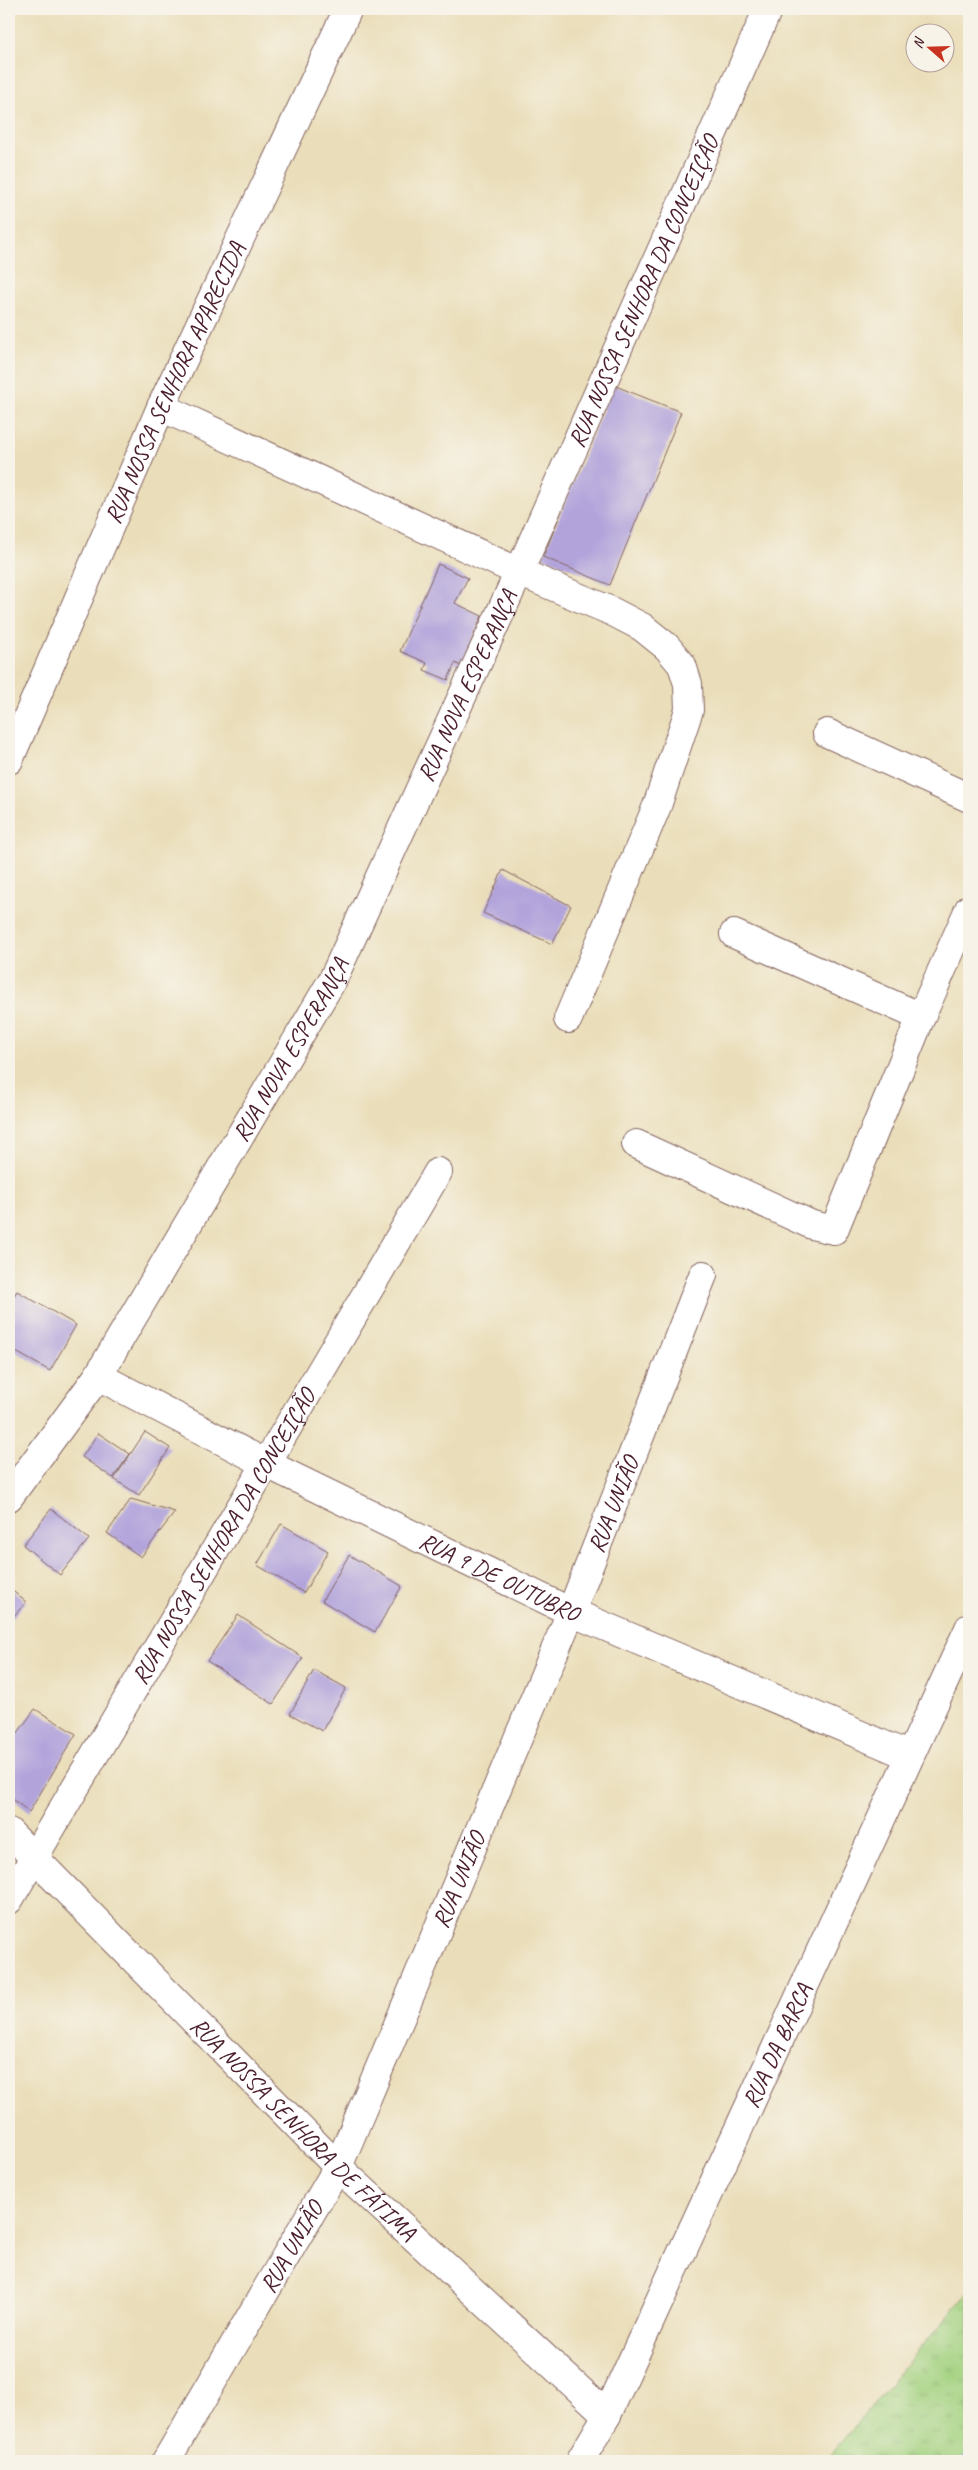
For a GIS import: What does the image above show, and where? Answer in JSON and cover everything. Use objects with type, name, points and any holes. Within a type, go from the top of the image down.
[{"type":"street","name":"RUA NOSSA SENHORA APARECIDA","points":[[9,760],[161,407],[348,9]]},
{"type":"street","name":"RUA NOSSA SENHORA DA CONCEIÇÃO","points":[[519,572],[768,9]]},
{"type":"street","points":[[161,407],[519,572],[611,611],[642,627],[667,647],[682,665],[688,684],[689,710],[657,806],[568,1019]]},
{"type":"street","name":"RUA NOVA ESPERANÇA","points":[[9,1497],[98,1376],[333,979],[519,572]]},
{"type":"street","points":[[827,733],[969,798]]},
{"type":"street","points":[[636,1144],[812,1224],[834,1230],[921,1017],[969,909]]},
{"type":"street","points":[[734,934],[921,1017]]},
{"type":"street","name":"RUA NOSSA SENHORA DA CONCEIÇÃO","points":[[9,1900],[438,1172]]},
{"type":"street","name":"RUA UNIÃO","points":[[166,2461],[338,2166],[572,1612],[703,1275]]},
{"type":"street","name":"RUA 9 DE OUTUBRO","points":[[98,1376],[265,1463],[572,1612],[910,1756]]},
{"type":"street","name":"RUA DA BARCA","points":[[580,2461],[607,2415],[969,1628]]},
{"type":"street","name":"RUA NOSSA SENHORA DE FÁTIMA","points":[[9,1832],[338,2166],[607,2415]]},
{"type":"green space","points":[[969,2291],[969,2461],[825,2461]]},
{"type":"building","points":[[613,385],[681,412],[610,585],[543,557]]},
{"type":"building","points":[[438,564],[468,578],[455,603],[482,616],[461,666],[455,663],[448,680],[424,670],[427,663],[400,651]]},
{"type":"building","points":[[503,870],[571,906],[552,944],[483,913]]},
{"type":"building","points":[[17,1291],[76,1325],[50,1371],[9,1348],[9,1304]]},
{"type":"building","points":[[145,1432],[170,1448],[139,1495],[114,1479]]},
{"type":"building","points":[[98,1433],[130,1454],[113,1478],[82,1457]]},
{"type":"building","points":[[131,1499],[175,1512],[141,1557],[107,1533]]},
{"type":"building","points":[[51,1509],[89,1539],[60,1575],[23,1545]]},
{"type":"building","points":[[281,1524],[328,1551],[304,1593],[257,1565]]},
{"type":"building","points":[[349,1555],[402,1586],[375,1632],[322,1601]]},
{"type":"building","points":[[9,1588],[26,1602],[9,1622]]},
{"type":"building","points":[[238,1615],[303,1658],[273,1704],[207,1661]]},
{"type":"building","points":[[314,1670],[346,1688],[322,1731],[290,1714]]},
{"type":"building","points":[[35,1709],[76,1734],[29,1812],[9,1796],[9,1745]]},
{"type":"waterway","points":[[966,2461],[969,2458]]}]
